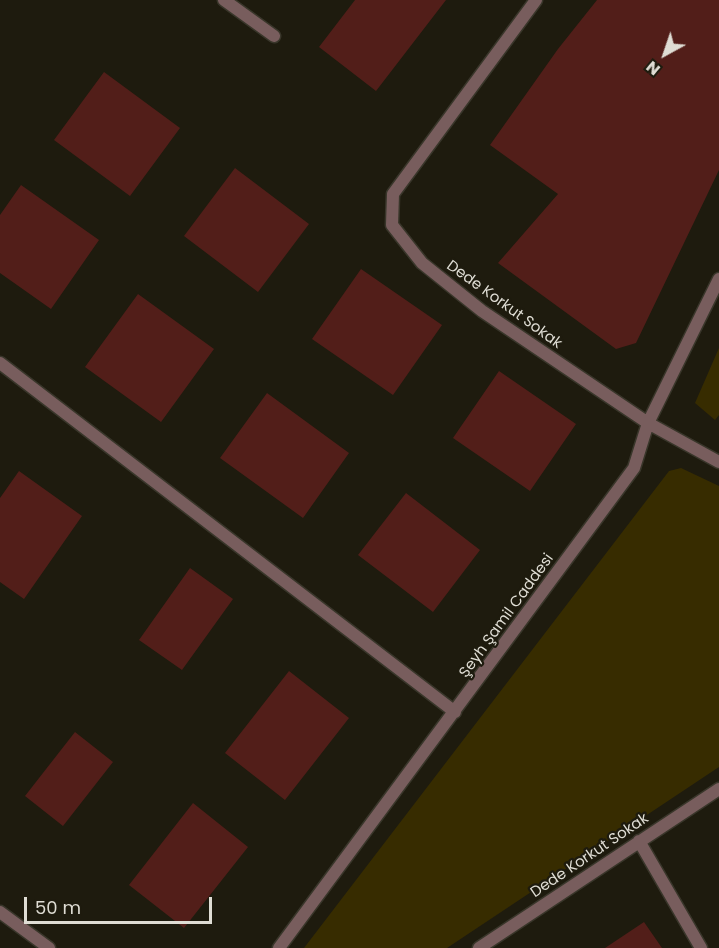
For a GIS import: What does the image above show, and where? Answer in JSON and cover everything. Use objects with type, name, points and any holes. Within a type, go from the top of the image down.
[{"type":"street","points":[[224,0],[274,36]]},
{"type":"street","name":"Dede Korkut Sokak","points":[[536,0],[393,194],[392,225],[422,263],[482,311],[648,423],[719,462]]},
{"type":"street","name":"Şeyh Şamil Caddesi","points":[[279,948],[634,468],[648,423],[719,279]]},
{"type":"street","points":[[0,363],[454,712]]},
{"type":"street","name":"Dede Korkut Sokak","points":[[479,948],[719,789]]},
{"type":"street","points":[[639,841],[701,948]]},
{"type":"street","points":[[0,912],[49,948]]},
{"type":"shaded area","points":[[719,348],[719,415],[715,420],[695,403]]},
{"type":"shaded area","points":[[681,468],[719,486],[719,767],[447,948],[304,948],[669,471]]},
{"type":"building","points":[[355,0],[446,0],[376,91],[319,47]]},
{"type":"building","points":[[597,0],[719,0],[719,170],[636,343],[616,349],[498,263],[558,194],[490,145],[558,49]]},
{"type":"building","points":[[104,72],[180,128],[130,196],[54,140]]},
{"type":"building","points":[[235,168],[309,224],[258,292],[184,236]]},
{"type":"building","points":[[21,185],[99,240],[51,309],[0,273],[0,215]]},
{"type":"building","points":[[361,269],[442,325],[393,395],[312,339]]},
{"type":"building","points":[[138,294],[214,349],[161,422],[85,367]]},
{"type":"building","points":[[499,371],[576,424],[530,491],[453,438]]},
{"type":"building","points":[[267,393],[349,453],[303,518],[220,458]]},
{"type":"building","points":[[19,471],[82,516],[24,599],[0,582],[0,498]]},
{"type":"building","points":[[406,493],[480,550],[433,612],[358,555]]},
{"type":"building","points":[[190,568],[233,599],[182,670],[139,640]]},
{"type":"building","points":[[289,671],[349,718],[285,800],[225,753]]},
{"type":"building","points":[[75,732],[113,762],[63,826],[25,796]]},
{"type":"building","points":[[193,803],[248,847],[184,928],[129,885]]},
{"type":"building","points":[[644,922],[662,948],[605,948]]}]
